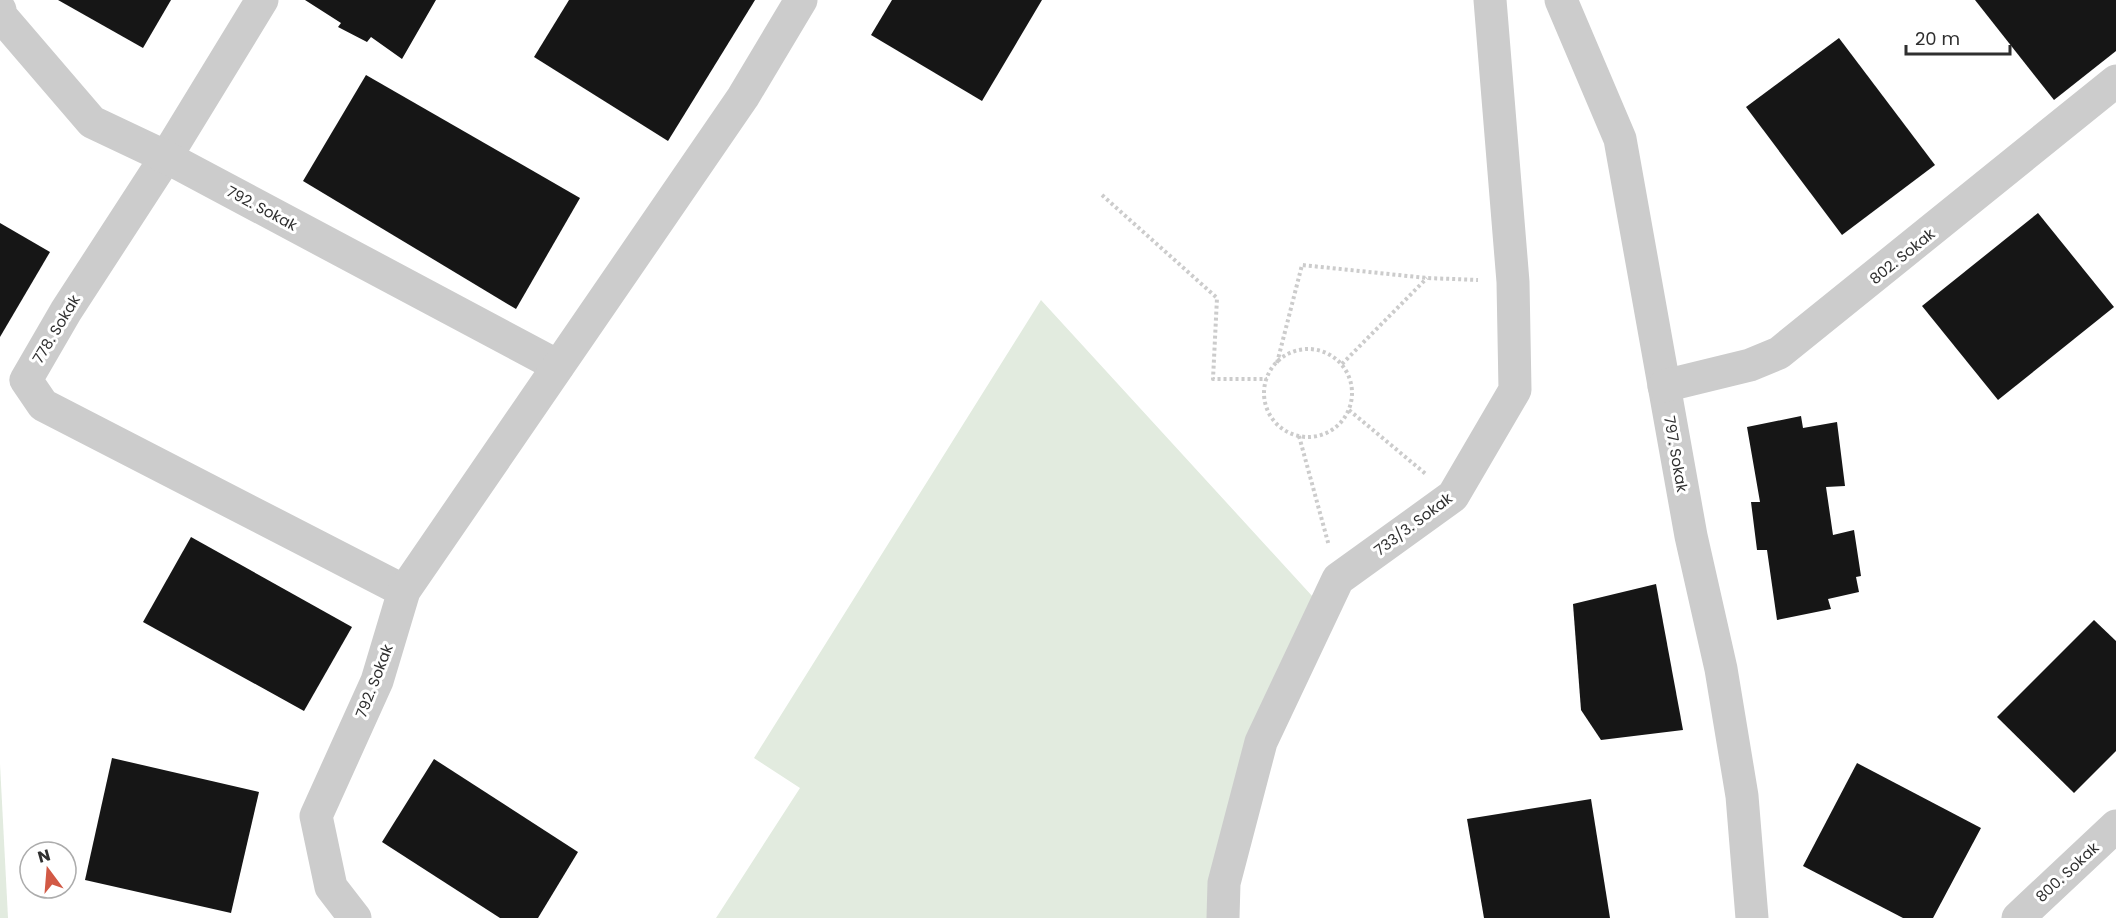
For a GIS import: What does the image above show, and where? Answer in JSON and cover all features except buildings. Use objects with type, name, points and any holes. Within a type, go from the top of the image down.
[{"type":"street","name":"778. Sokak","points":[[262,0],[166,157],[66,311],[26,380],[43,405],[404,591]]},
{"type":"street","name":"792. Sokak","points":[[355,918],[331,887],[316,816],[377,681],[404,591],[743,98],[801,0]]},
{"type":"street","name":"733/3. Sokak","points":[[1223,918],[1224,883],[1261,742],[1338,579],[1453,496],[1515,390],[1513,282],[1490,0]]},
{"type":"street","name":"797. Sokak","points":[[1561,0],[1620,139],[1691,536],[1722,669],[1742,796],[1752,918]]},
{"type":"street","name":"792. Sokak","points":[[0,10],[1,16],[92,122],[166,157],[558,366]]},
{"type":"street","name":"802. Sokak","points":[[1664,386],[1750,365],[1779,353],[2116,81]]},
{"type":"street","name":"800. Sokak","points":[[2018,918],[2116,826]]},
{"type":"path","points":[[1102,195],[1217,298],[1213,379],[1267,379]]},
{"type":"path","points":[[1276,363],[1289,354],[1302,350],[1317,350],[1331,355],[1342,364],[1349,375],[1352,398],[1349,410],[1341,423],[1329,432],[1315,436],[1299,436],[1286,431],[1274,421],[1267,408],[1264,393],[1267,379],[1276,363],[1302,266],[1427,278],[1513,282]]},
{"type":"path","points":[[1342,364],[1427,278]]},
{"type":"path","points":[[1349,410],[1453,496]]},
{"type":"path","points":[[1299,436],[1338,579]]},
{"type":"shaded area","points":[[1041,300],[1324,609],[1261,742],[1223,918],[716,918],[800,788],[754,758]]},
{"type":"shaded area","points":[[0,764],[8,918],[0,918]]}]
